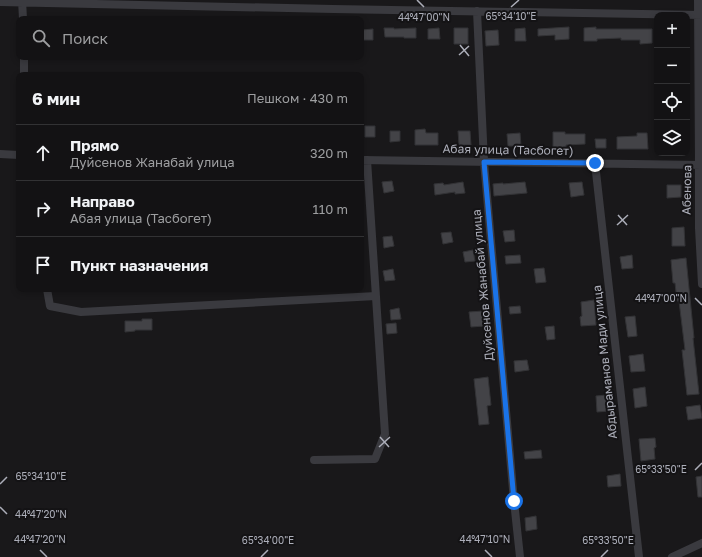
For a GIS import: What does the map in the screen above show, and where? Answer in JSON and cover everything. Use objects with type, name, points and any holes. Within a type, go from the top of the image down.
[{"type":"street","name":"Абенова","points":[[698,0],[700,14],[701,165],[699,228],[702,284]]},
{"type":"street","points":[[0,2],[22,1],[333,10],[700,14]]},
{"type":"street","points":[[22,1],[23,16]]},
{"type":"street","name":"Дуйсенов Жанабай улица","points":[[477,11],[484,162],[520,557]]},
{"type":"street","points":[[24,60],[24,72]]},
{"type":"street","points":[[0,154],[16,155]]},
{"type":"street","points":[[314,460],[374,460],[385,434],[376,296],[364,160]]},
{"type":"street","name":"Абая улица (Тасбогет)","points":[[364,160],[701,165]]},
{"type":"street","name":"Абдыраманов Мади улица","points":[[595,163],[639,557]]},
{"type":"street","points":[[48,292],[50,306],[81,312],[376,296]]},
{"type":"street","points":[[672,557],[702,543]]},
{"type":"building","points":[[569,27],[569,39],[555,40],[555,35],[538,36],[538,29]]},
{"type":"building","points":[[596,27],[596,29],[652,29],[652,43],[640,44],[640,40],[621,40],[621,38],[584,41],[584,28]]},
{"type":"building","points":[[384,28],[416,28],[416,38],[385,37]]},
{"type":"building","points":[[439,28],[440,39],[428,39],[428,29]]},
{"type":"building","points":[[454,28],[468,28],[468,44],[454,44]]},
{"type":"building","points":[[525,28],[526,41],[515,41],[515,29]]},
{"type":"building","points":[[373,29],[373,40],[364,40],[364,30]]},
{"type":"building","points":[[498,30],[499,45],[486,46],[485,31]]},
{"type":"building","points":[[365,126],[375,126],[375,137],[365,137]]},
{"type":"building","points":[[425,129],[426,133],[438,133],[438,145],[415,145],[415,130]]},
{"type":"building","points":[[390,131],[400,131],[400,141],[390,142]]},
{"type":"building","points":[[458,131],[470,131],[471,145],[459,145]]},
{"type":"building","points":[[553,132],[565,132],[565,134],[585,134],[585,144],[566,145],[566,147],[553,147]]},
{"type":"building","points":[[520,133],[521,146],[508,146],[507,134]]},
{"type":"building","points":[[637,133],[647,133],[648,149],[617,149],[617,137],[637,136]]},
{"type":"building","points":[[595,139],[606,139],[606,148],[596,148]]},
{"type":"building","points":[[392,181],[394,191],[384,193],[382,182]]},
{"type":"building","points":[[463,182],[465,193],[455,194],[455,192],[435,195],[434,184],[443,183],[444,185]]},
{"type":"building","points":[[525,182],[527,193],[494,196],[493,184]]},
{"type":"building","points":[[582,182],[584,195],[571,197],[569,183]]},
{"type":"building","points":[[667,185],[681,185],[681,197],[667,198]]},
{"type":"building","points":[[684,227],[685,246],[672,246],[672,228]]},
{"type":"building","points":[[514,230],[515,241],[505,242],[503,231]]},
{"type":"building","points":[[451,232],[453,242],[443,244],[441,233]]},
{"type":"building","points":[[392,236],[394,246],[384,248],[383,237]]},
{"type":"building","points":[[473,250],[475,261],[465,262],[463,252]]},
{"type":"building","points":[[520,255],[521,263],[506,264],[505,256]]},
{"type":"building","points":[[632,255],[633,268],[622,269],[620,257]]},
{"type":"building","points":[[686,258],[699,394],[687,395],[682,350],[685,350],[679,301],[677,301],[675,283],[673,283],[671,260]]},
{"type":"building","points":[[544,268],[546,282],[536,283],[534,269]]},
{"type":"building","points":[[393,269],[395,280],[385,281],[383,271]]},
{"type":"building","points":[[594,300],[596,325],[581,326],[581,302]]},
{"type":"building","points":[[520,306],[521,313],[510,314],[509,307]]},
{"type":"building","points":[[399,308],[401,319],[391,320],[390,310]]},
{"type":"building","points":[[483,311],[484,326],[471,327],[469,312]]},
{"type":"building","points":[[635,316],[637,336],[628,337],[625,317]]},
{"type":"building","points":[[142,319],[152,319],[152,330],[135,330],[125,332],[125,321],[142,321]]},
{"type":"building","points":[[396,323],[397,333],[387,334],[386,324]]},
{"type":"building","points":[[554,326],[555,339],[547,340],[545,327]]},
{"type":"building","points":[[643,354],[645,371],[631,372],[629,356]]},
{"type":"building","points":[[527,360],[529,370],[515,372],[514,361]]},
{"type":"building","points":[[488,377],[491,405],[487,406],[489,424],[479,425],[474,379]]},
{"type":"building","points":[[645,387],[647,406],[635,408],[633,389]]},
{"type":"building","points":[[607,395],[609,411],[597,412],[596,396]]},
{"type":"building","points":[[700,405],[702,418],[688,420],[686,407]]},
{"type":"building","points":[[655,438],[655,459],[641,461],[639,439]]},
{"type":"building","points":[[541,450],[542,458],[525,459],[524,452]]},
{"type":"building","points":[[620,474],[621,486],[608,487],[607,476]]},
{"type":"building","points":[[702,476],[702,497],[698,497],[696,477]]},
{"type":"building","points":[[536,516],[537,529],[526,531],[525,518]]},
{"type":"route","points":[[514,501],[484,162],[595,163]]}]
